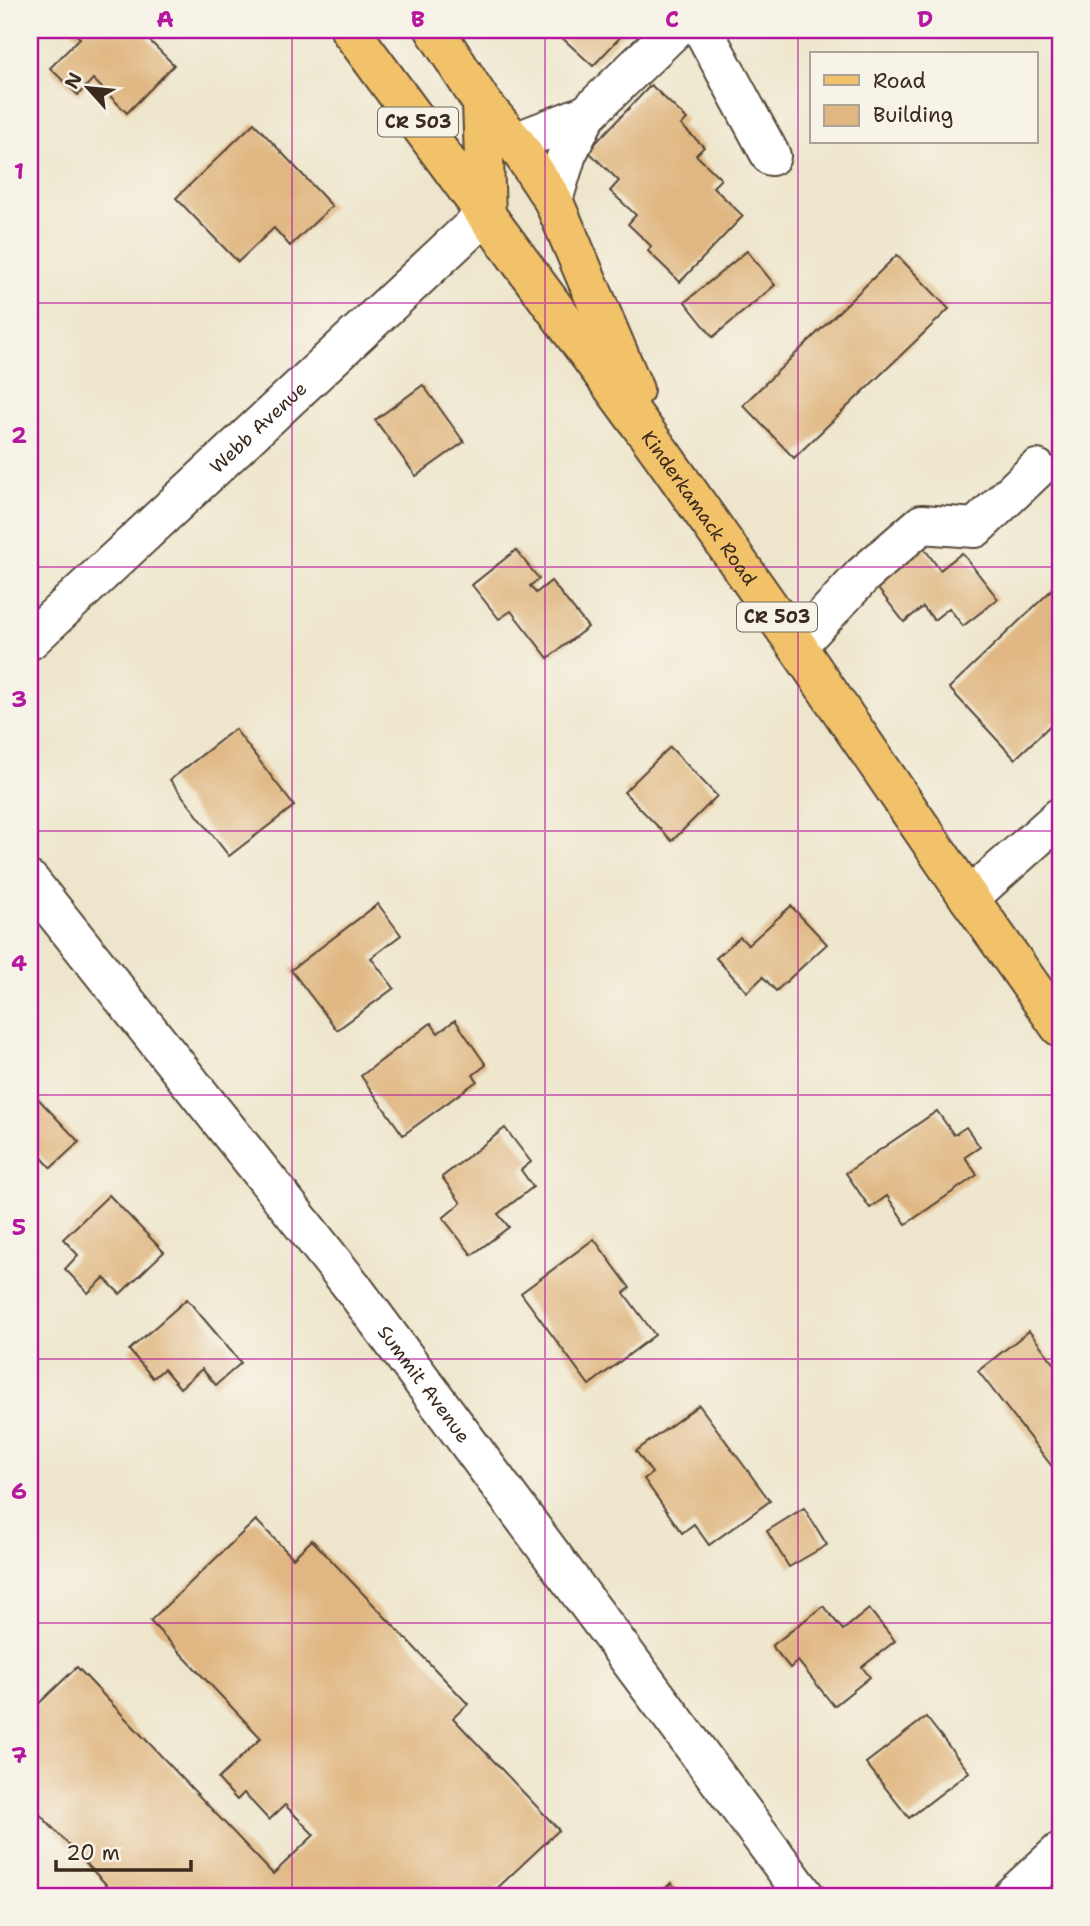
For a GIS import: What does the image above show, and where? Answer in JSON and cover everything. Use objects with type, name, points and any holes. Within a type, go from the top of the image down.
[{"type":"main road","name":"Kinderkamack Road","points":[[350,30],[661,453],[1060,1027]]},
{"type":"main road","points":[[435,30],[482,103],[515,142],[553,200],[661,453]]},
{"type":"main road","points":[[482,103],[486,214]]},
{"type":"street","points":[[553,200],[566,154],[587,114],[674,30]]},
{"type":"street","points":[[703,30],[771,156]]},
{"type":"street","points":[[515,142],[587,114]]},
{"type":"street","name":"Webb Avenue","points":[[30,640],[486,214]]},
{"type":"street","points":[[797,646],[863,575],[922,524],[975,528],[1037,469]]},
{"type":"street","points":[[969,898],[1060,817]]},
{"type":"street","name":"Summit Avenue","points":[[30,881],[351,1286],[805,1896]]},
{"type":"street","points":[[1012,1896],[1060,1852]]},
{"type":"building","points":[[30,30],[43,30],[30,43]]},
{"type":"building","points":[[71,30],[139,30],[174,65],[127,113],[93,79],[78,95],[50,68],[80,38]]},
{"type":"building","points":[[565,30],[627,30],[593,66],[559,35]]},
{"type":"building","points":[[651,85],[687,119],[681,125],[704,147],[696,155],[721,179],[713,187],[743,216],[680,282],[648,251],[651,246],[628,224],[636,215],[610,191],[619,181],[588,151]]},
{"type":"building","points":[[254,123],[332,206],[290,246],[274,228],[238,262],[176,198]]},
{"type":"building","points":[[747,251],[775,285],[713,337],[685,302]]},
{"type":"building","points":[[897,255],[949,309],[794,458],[743,405]]},
{"type":"building","points":[[423,385],[464,442],[416,476],[375,420]]},
{"type":"building","points":[[921,544],[940,570],[962,553],[998,599],[963,626],[949,608],[934,620],[923,607],[904,622],[872,581]]},
{"type":"building","points":[[516,550],[539,579],[530,586],[536,593],[551,581],[588,627],[548,658],[511,611],[499,619],[472,585]]},
{"type":"building","points":[[1060,582],[1060,716],[1015,759],[949,688]]},
{"type":"building","points":[[235,729],[294,806],[229,856],[170,780]]},
{"type":"building","points":[[670,747],[717,796],[672,841],[624,792]]},
{"type":"building","points":[[378,904],[401,935],[371,958],[394,988],[337,1030],[291,970]]},
{"type":"building","points":[[791,906],[827,944],[776,991],[763,977],[747,992],[716,958],[740,937],[748,945]]},
{"type":"building","points":[[455,1020],[486,1065],[473,1075],[477,1081],[403,1135],[361,1076],[431,1023],[438,1033]]},
{"type":"building","points":[[30,1090],[79,1142],[51,1168],[37,1152],[30,1159]]},
{"type":"building","points":[[937,1111],[954,1135],[966,1127],[980,1147],[965,1157],[977,1175],[906,1224],[887,1196],[870,1208],[846,1173]]},
{"type":"building","points":[[505,1128],[531,1162],[521,1170],[533,1187],[498,1214],[509,1227],[472,1255],[443,1218],[461,1203],[442,1177]]},
{"type":"building","points":[[109,1195],[164,1252],[120,1294],[104,1278],[88,1293],[65,1269],[78,1255],[63,1239]]},
{"type":"building","points":[[594,1239],[630,1288],[624,1293],[655,1335],[589,1385],[521,1293]]},
{"type":"building","points":[[187,1299],[241,1363],[216,1385],[202,1369],[180,1388],[164,1369],[153,1378],[129,1350]]},
{"type":"building","points":[[1029,1331],[1060,1371],[1060,1464],[1054,1469],[978,1371]]},
{"type":"building","points":[[699,1405],[770,1501],[709,1545],[694,1524],[682,1533],[644,1479],[652,1473],[636,1451]]},
{"type":"building","points":[[804,1508],[827,1545],[789,1567],[767,1531]]},
{"type":"building","points":[[256,1520],[293,1558],[312,1540],[468,1704],[453,1718],[559,1830],[489,1896],[117,1896],[30,1804],[30,1712],[77,1667],[273,1874],[314,1835],[285,1805],[269,1820],[244,1793],[237,1800],[218,1779],[261,1738],[150,1621]]},
{"type":"building","points":[[823,1606],[843,1630],[869,1609],[895,1641],[862,1667],[870,1677],[834,1706],[798,1661],[790,1668],[772,1646]]},
{"type":"building","points":[[926,1717],[969,1772],[909,1818],[866,1763]]},
{"type":"building","points":[[671,1883],[684,1896],[657,1896]]}]
